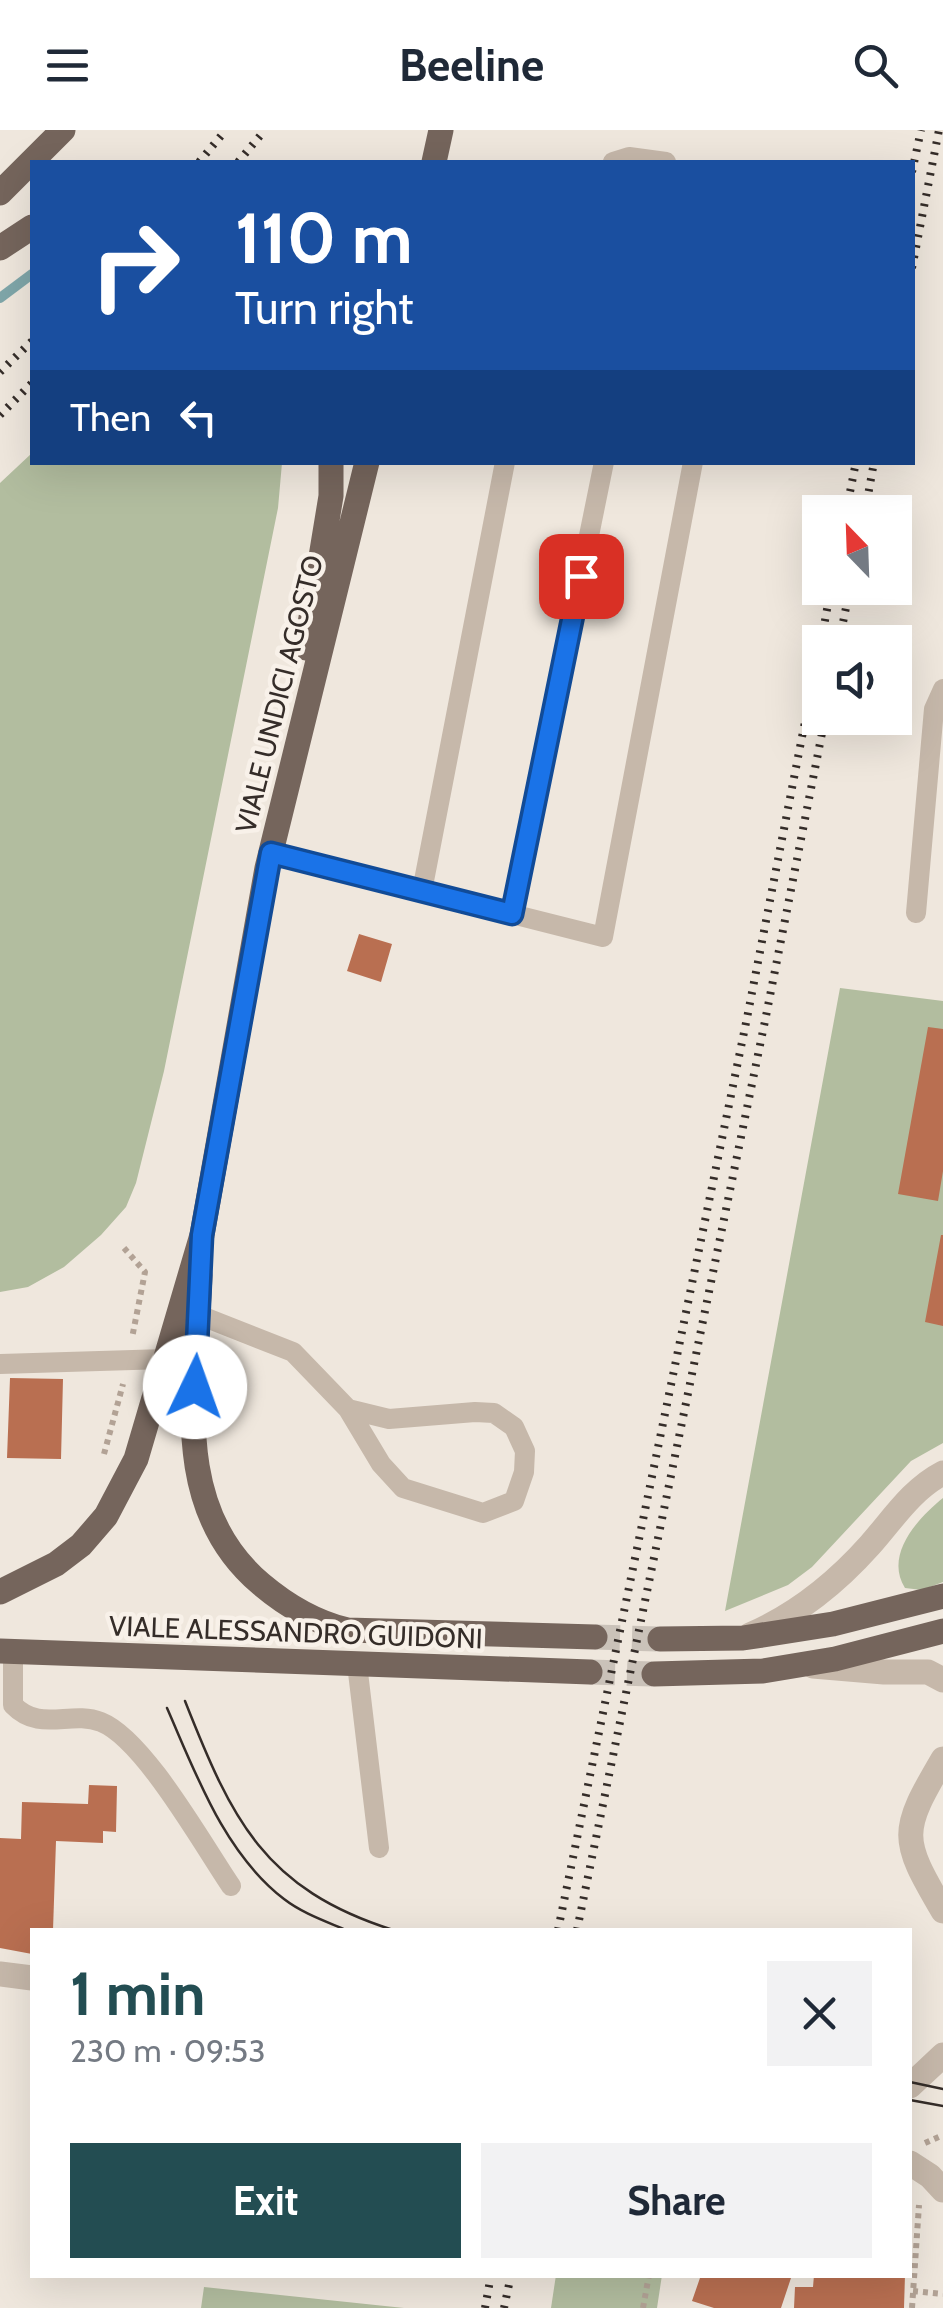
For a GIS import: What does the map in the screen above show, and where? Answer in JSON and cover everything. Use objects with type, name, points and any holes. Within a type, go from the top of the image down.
[{"type":"main road","points":[[33,160],[63,130]]},
{"type":"main road","points":[[434,160],[441,130]]},
{"type":"main road","points":[[0,193],[30,163]]},
{"type":"main road","points":[[0,248],[30,228]]},
{"type":"main road","points":[[274,842],[331,496],[331,465]]},
{"type":"main road","name":"VIALE UNDICI AGOSTO","points":[[0,1592],[70,1554],[106,1516],[136,1459],[202,1235],[274,842],[366,465]]},
{"type":"main road","name":"VIALE UNDICI AGOSTO","points":[[202,1235],[194,1452],[203,1497],[217,1534],[252,1576],[297,1610],[331,1626],[364,1632]]},
{"type":"main road","points":[[660,1640],[743,1638],[834,1624],[943,1596]]},
{"type":"main road","name":"VIALE ALESSANDRO GUIDONI","points":[[364,1632],[595,1636]]},
{"type":"main road","points":[[654,1674],[763,1671],[943,1632]]},
{"type":"main road","name":"VIALE ALESSANDRO GUIDONI","points":[[7,1652],[590,1672]]},
{"type":"street","points":[[743,1638],[800,1608],[833,1582],[917,1490],[938,1475]]},
{"type":"street","points":[[798,1665],[860,1671],[930,1670],[943,1680]]},
{"type":"street","points":[[943,1759],[912,1820],[911,1849],[943,1911]]},
{"type":"street","points":[[0,1974],[30,1978]]},
{"type":"street","points":[[912,2084],[943,2055]]},
{"type":"street","points":[[912,2165],[943,2190]]},
{"type":"lane","points":[[618,160],[629,156],[654,160]]},
{"type":"lane","points":[[422,890],[504,465]]},
{"type":"lane","points":[[512,914],[603,465]]},
{"type":"lane","points":[[274,842],[422,890],[603,937],[692,465]]},
{"type":"lane","points":[[916,913],[934,709],[943,689]]},
{"type":"lane","points":[[199,1315],[293,1352],[348,1409],[381,1464],[403,1488],[483,1513],[514,1501],[524,1472],[525,1452],[514,1427],[494,1414],[389,1419],[348,1409]]},
{"type":"lane","points":[[0,1364],[166,1359]]},
{"type":"lane","points":[[7,1652],[14,1705],[24,1716],[87,1719],[103,1723],[130,1741],[231,1886]]},
{"type":"lane","points":[[357,1664],[379,1848]]},
{"type":"path","points":[[103,1456],[145,1272],[124,1248]]},
{"type":"path","points":[[912,2308],[914,2249],[921,2210],[914,2196]]},
{"type":"path","points":[[644,2308],[649,2278]]},
{"type":"path","points":[[913,2292],[943,2294]]},
{"type":"green space","points":[[30,455],[30,465],[282,465],[278,508],[164,1071],[136,1183],[126,1207],[64,1267],[28,1287],[0,1292],[0,483]]},
{"type":"green space","points":[[840,988],[943,1001],[943,1443],[911,1461],[812,1567],[788,1585],[725,1611]]},
{"type":"green space","points":[[943,1498],[943,1582],[922,1590],[905,1588],[900,1575],[901,1550],[914,1527]]},
{"type":"green space","points":[[556,2278],[662,2278],[657,2308],[551,2308]]},
{"type":"green space","points":[[204,2287],[404,2308],[201,2308]]},
{"type":"building","points":[[359,934],[392,944],[381,982],[347,971]]},
{"type":"building","points":[[928,1027],[943,1029],[943,1171],[938,1201],[898,1194]]},
{"type":"building","points":[[943,1235],[943,1326],[925,1322]]},
{"type":"building","points":[[10,1378],[63,1379],[61,1459],[7,1458]]},
{"type":"building","points":[[89,1785],[117,1786],[116,1832],[103,1831],[103,1843],[56,1841],[53,1928],[30,1928],[30,1954],[0,1948],[0,1838],[21,1839],[22,1802],[88,1804]]},
{"type":"building","points":[[700,2278],[791,2278],[781,2308],[714,2308],[692,2301]]},
{"type":"building","points":[[814,2278],[905,2278],[904,2308],[794,2308],[795,2287],[813,2287]]},
{"type":"waterway","points":[[0,298],[30,276]]},
{"type":"tunnel","points":[[595,1637],[660,1639]]},
{"type":"tunnel","points":[[590,1672],[654,1674]]},
{"type":"tram line","points":[[185,1701],[219,1781],[258,1845],[313,1894],[388,1928]]},
{"type":"tram line","points":[[167,1708],[214,1811],[244,1859],[291,1904],[341,1928]]},
{"type":"tram line","points":[[912,2082],[943,2089]]},
{"type":"tram line","points":[[912,2100],[943,2106]]},
{"type":"railway","points":[[201,160],[226,130]]},
{"type":"railway","points":[[240,160],[265,130]]},
{"type":"railway","points":[[915,160],[921,130]]},
{"type":"railway","points":[[915,253],[939,130]]},
{"type":"railway","points":[[0,372],[30,343]]},
{"type":"railway","points":[[0,415],[30,385]]},
{"type":"railway","points":[[849,495],[855,465]]},
{"type":"railway","points":[[868,495],[873,465]]},
{"type":"railway","points":[[824,625],[828,605]]},
{"type":"railway","points":[[842,625],[847,605]]},
{"type":"railway","points":[[558,1928],[802,735]]},
{"type":"railway","points":[[577,1928],[822,735]]},
{"type":"railway","points":[[485,2308],[490,2278]]},
{"type":"railway","points":[[504,2308],[510,2278]]},
{"type":"route","points":[[195,1387],[202,1235],[271,853],[512,914],[581,576]]}]
